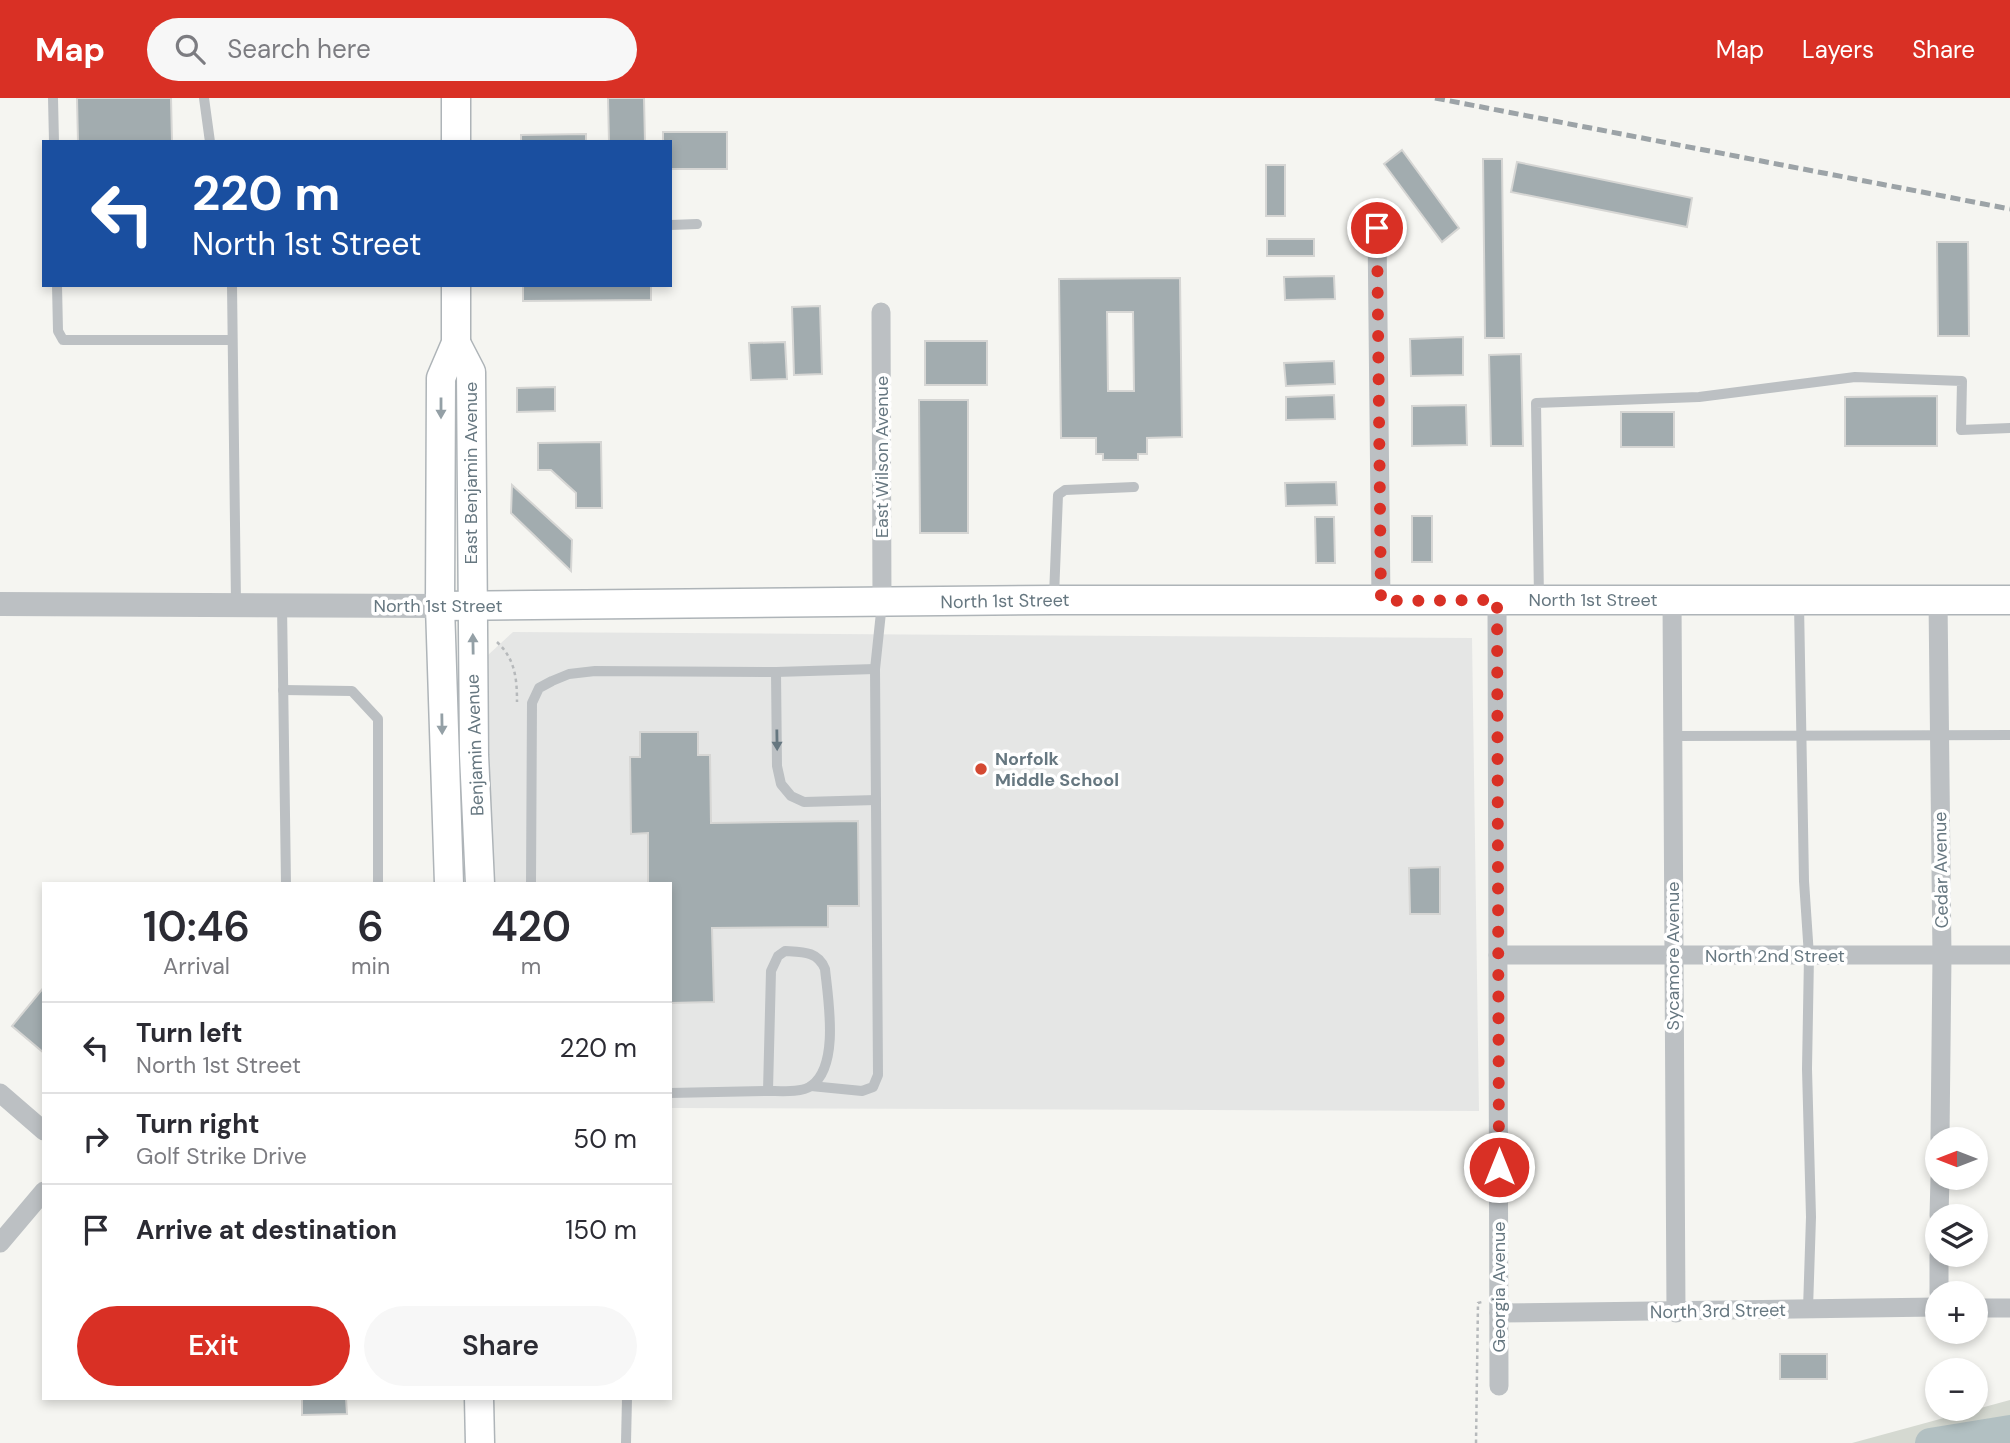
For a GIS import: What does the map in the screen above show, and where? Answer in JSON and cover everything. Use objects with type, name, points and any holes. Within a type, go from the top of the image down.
[{"type":"main road","points":[[456,98],[456,140]]},
{"type":"main road","name":"East Benjamin Avenue","points":[[440,606],[441,378],[456,343],[456,287]]},
{"type":"main road","name":"East Benjamin Avenue","points":[[456,343],[471,372],[472,606]]},
{"type":"main road","name":"North 1st Street","points":[[440,606],[1054,600],[2010,600]]},
{"type":"main road","name":"Benjamin Avenue","points":[[440,606],[449,882]]},
{"type":"main road","name":"Benjamin Avenue","points":[[472,606],[474,755],[480,882]]},
{"type":"main road","points":[[479,1400],[480,1443]]},
{"type":"street","points":[[1377,228],[1381,601]]},
{"type":"street","name":"East Wilson Avenue","points":[[881,312],[882,603]]},
{"type":"street","name":"Sycamore Avenue","points":[[1672,599],[1676,1313]]},
{"type":"street","name":"Georgia Avenue","points":[[1497,600],[1499,1386]]},
{"type":"street","name":"Cedar Avenue","points":[[1938,600],[1942,956],[1940,1127]]},
{"type":"street","name":"North 1st Street","points":[[0,604],[440,606]]},
{"type":"street","name":"North 2nd Street","points":[[1499,955],[2010,955]]},
{"type":"street","points":[[0,1093],[42,1128]]},
{"type":"street","points":[[0,1243],[42,1193]]},
{"type":"street","name":"North 3rd Street","points":[[1499,1307],[1676,1313],[1925,1307]]},
{"type":"street","points":[[1988,1308],[2010,1308]]},
{"type":"lane","points":[[53,98],[54,140]]},
{"type":"lane","points":[[204,98],[211,140]]},
{"type":"lane","points":[[672,225],[697,224]]},
{"type":"lane","points":[[57,287],[58,331],[63,340],[232,340]]},
{"type":"lane","points":[[232,287],[236,605]]},
{"type":"lane","points":[[1539,600],[1536,402],[1699,397],[1855,377],[1962,381],[1961,430],[2010,428]]},
{"type":"lane","points":[[1054,600],[1058,495],[1065,490],[1135,487]]},
{"type":"lane","points":[[1799,600],[1804,881],[1809,956],[1807,1069],[1811,1217],[1808,1310]]},
{"type":"lane","points":[[672,1093],[799,1090],[811,1086],[862,1091],[873,1087],[878,1075],[875,669],[882,603]]},
{"type":"lane","points":[[282,605],[286,882]]},
{"type":"lane","points":[[531,882],[532,703],[539,688],[569,674],[595,671],[776,672],[875,669]]},
{"type":"lane","points":[[776,672],[777,766],[781,784],[791,796],[804,802],[876,800]]},
{"type":"lane","points":[[283,690],[352,691],[378,719],[378,882]]},
{"type":"lane","points":[[1672,736],[2010,735]]},
{"type":"lane","points":[[768,1091],[771,971],[778,956],[785,951],[811,953],[822,960],[825,969],[829,1042],[827,1062],[811,1086]]},
{"type":"lane","points":[[626,1443],[627,1400]]},
{"type":"path","points":[[496,641],[507,652],[514,667],[517,678],[517,706]]},
{"type":"path","points":[[1476,1443],[1478,1303],[1499,1307]]},
{"type":"shaded area","name":"Norfolk Middle School","points":[[513,632],[1472,638],[1479,1111],[672,1108],[672,882],[491,882],[488,655]]},
{"type":"shaded area","points":[[2010,1400],[2010,1443],[1852,1443],[1933,1421],[1988,1421],[1988,1406]]},
{"type":"building","points":[[77,98],[171,98],[172,140],[78,140]]},
{"type":"building","points":[[608,98],[644,98],[645,140],[609,140]]},
{"type":"building","points":[[663,132],[727,132],[727,169],[672,169],[672,140],[663,140]]},
{"type":"building","points":[[586,134],[586,140],[521,140],[521,135]]},
{"type":"building","points":[[1402,150],[1459,228],[1442,242],[1384,164]]},
{"type":"building","points":[[1483,159],[1502,159],[1504,338],[1485,338]]},
{"type":"building","points":[[1517,162],[1692,198],[1687,227],[1511,192]]},
{"type":"building","points":[[1266,165],[1285,165],[1285,216],[1266,216]]},
{"type":"building","points":[[1267,239],[1314,239],[1314,256],[1267,256]]},
{"type":"building","points":[[1937,242],[1968,242],[1969,336],[1938,336]]},
{"type":"building","points":[[1334,276],[1335,299],[1285,300],[1284,277]]},
{"type":"building","points":[[1180,278],[1182,437],[1147,438],[1147,454],[1138,454],[1138,460],[1103,460],[1103,454],[1096,454],[1096,438],[1061,438],[1059,279]],"holes":[[[1107,312],[1133,312],[1134,391],[1108,391]]]},
{"type":"building","points":[[523,287],[651,287],[651,300],[523,301]]},
{"type":"building","points":[[820,306],[822,374],[794,375],[792,307]]},
{"type":"building","points":[[1463,337],[1463,375],[1411,376],[1410,339]]},
{"type":"building","points":[[925,341],[987,341],[987,385],[925,385]]},
{"type":"building","points":[[785,342],[787,379],[751,380],[749,343]]},
{"type":"building","points":[[1521,354],[1523,446],[1491,446],[1489,355]]},
{"type":"building","points":[[1334,361],[1335,384],[1286,386],[1284,363]]},
{"type":"building","points":[[555,387],[555,411],[517,412],[517,388]]},
{"type":"building","points":[[1334,395],[1335,419],[1286,420],[1286,397]]},
{"type":"building","points":[[1937,396],[1937,446],[1845,446],[1845,397]]},
{"type":"building","points":[[919,400],[968,400],[968,533],[920,533]]},
{"type":"building","points":[[1466,405],[1467,445],[1412,446],[1412,406]]},
{"type":"building","points":[[1621,412],[1674,412],[1674,447],[1621,447]]},
{"type":"building","points":[[601,442],[602,508],[576,508],[576,493],[551,470],[538,470],[538,443]]},
{"type":"building","points":[[1336,482],[1337,505],[1286,506],[1285,483]]},
{"type":"building","points":[[512,485],[572,540],[571,571],[511,513]]},
{"type":"building","points":[[1412,516],[1432,516],[1432,562],[1412,562]]},
{"type":"building","points":[[1315,517],[1334,517],[1335,563],[1316,563]]},
{"type":"building","points":[[640,732],[698,732],[698,755],[710,755],[711,823],[858,821],[859,906],[828,906],[828,927],[712,928],[714,1002],[672,1003],[672,882],[648,882],[648,833],[631,834],[630,757],[640,757]]},
{"type":"building","points":[[1440,867],[1440,914],[1410,914],[1409,868]]},
{"type":"building","points":[[42,989],[42,1051],[12,1026]]},
{"type":"building","points":[[1780,1354],[1827,1354],[1827,1379],[1780,1379]]},
{"type":"building","points":[[302,1400],[346,1400],[347,1414],[302,1415]]},
{"type":"waterway","points":[[1930,1443],[2010,1430]]},
{"type":"railway","points":[[1435,98],[2010,209]]},
{"type":"place","name":"Norfolk Middle School","points":[[981,769]]},
{"type":"route","points":[[1377,228],[1381,601],[1497,600],[1499,1167]]}]
